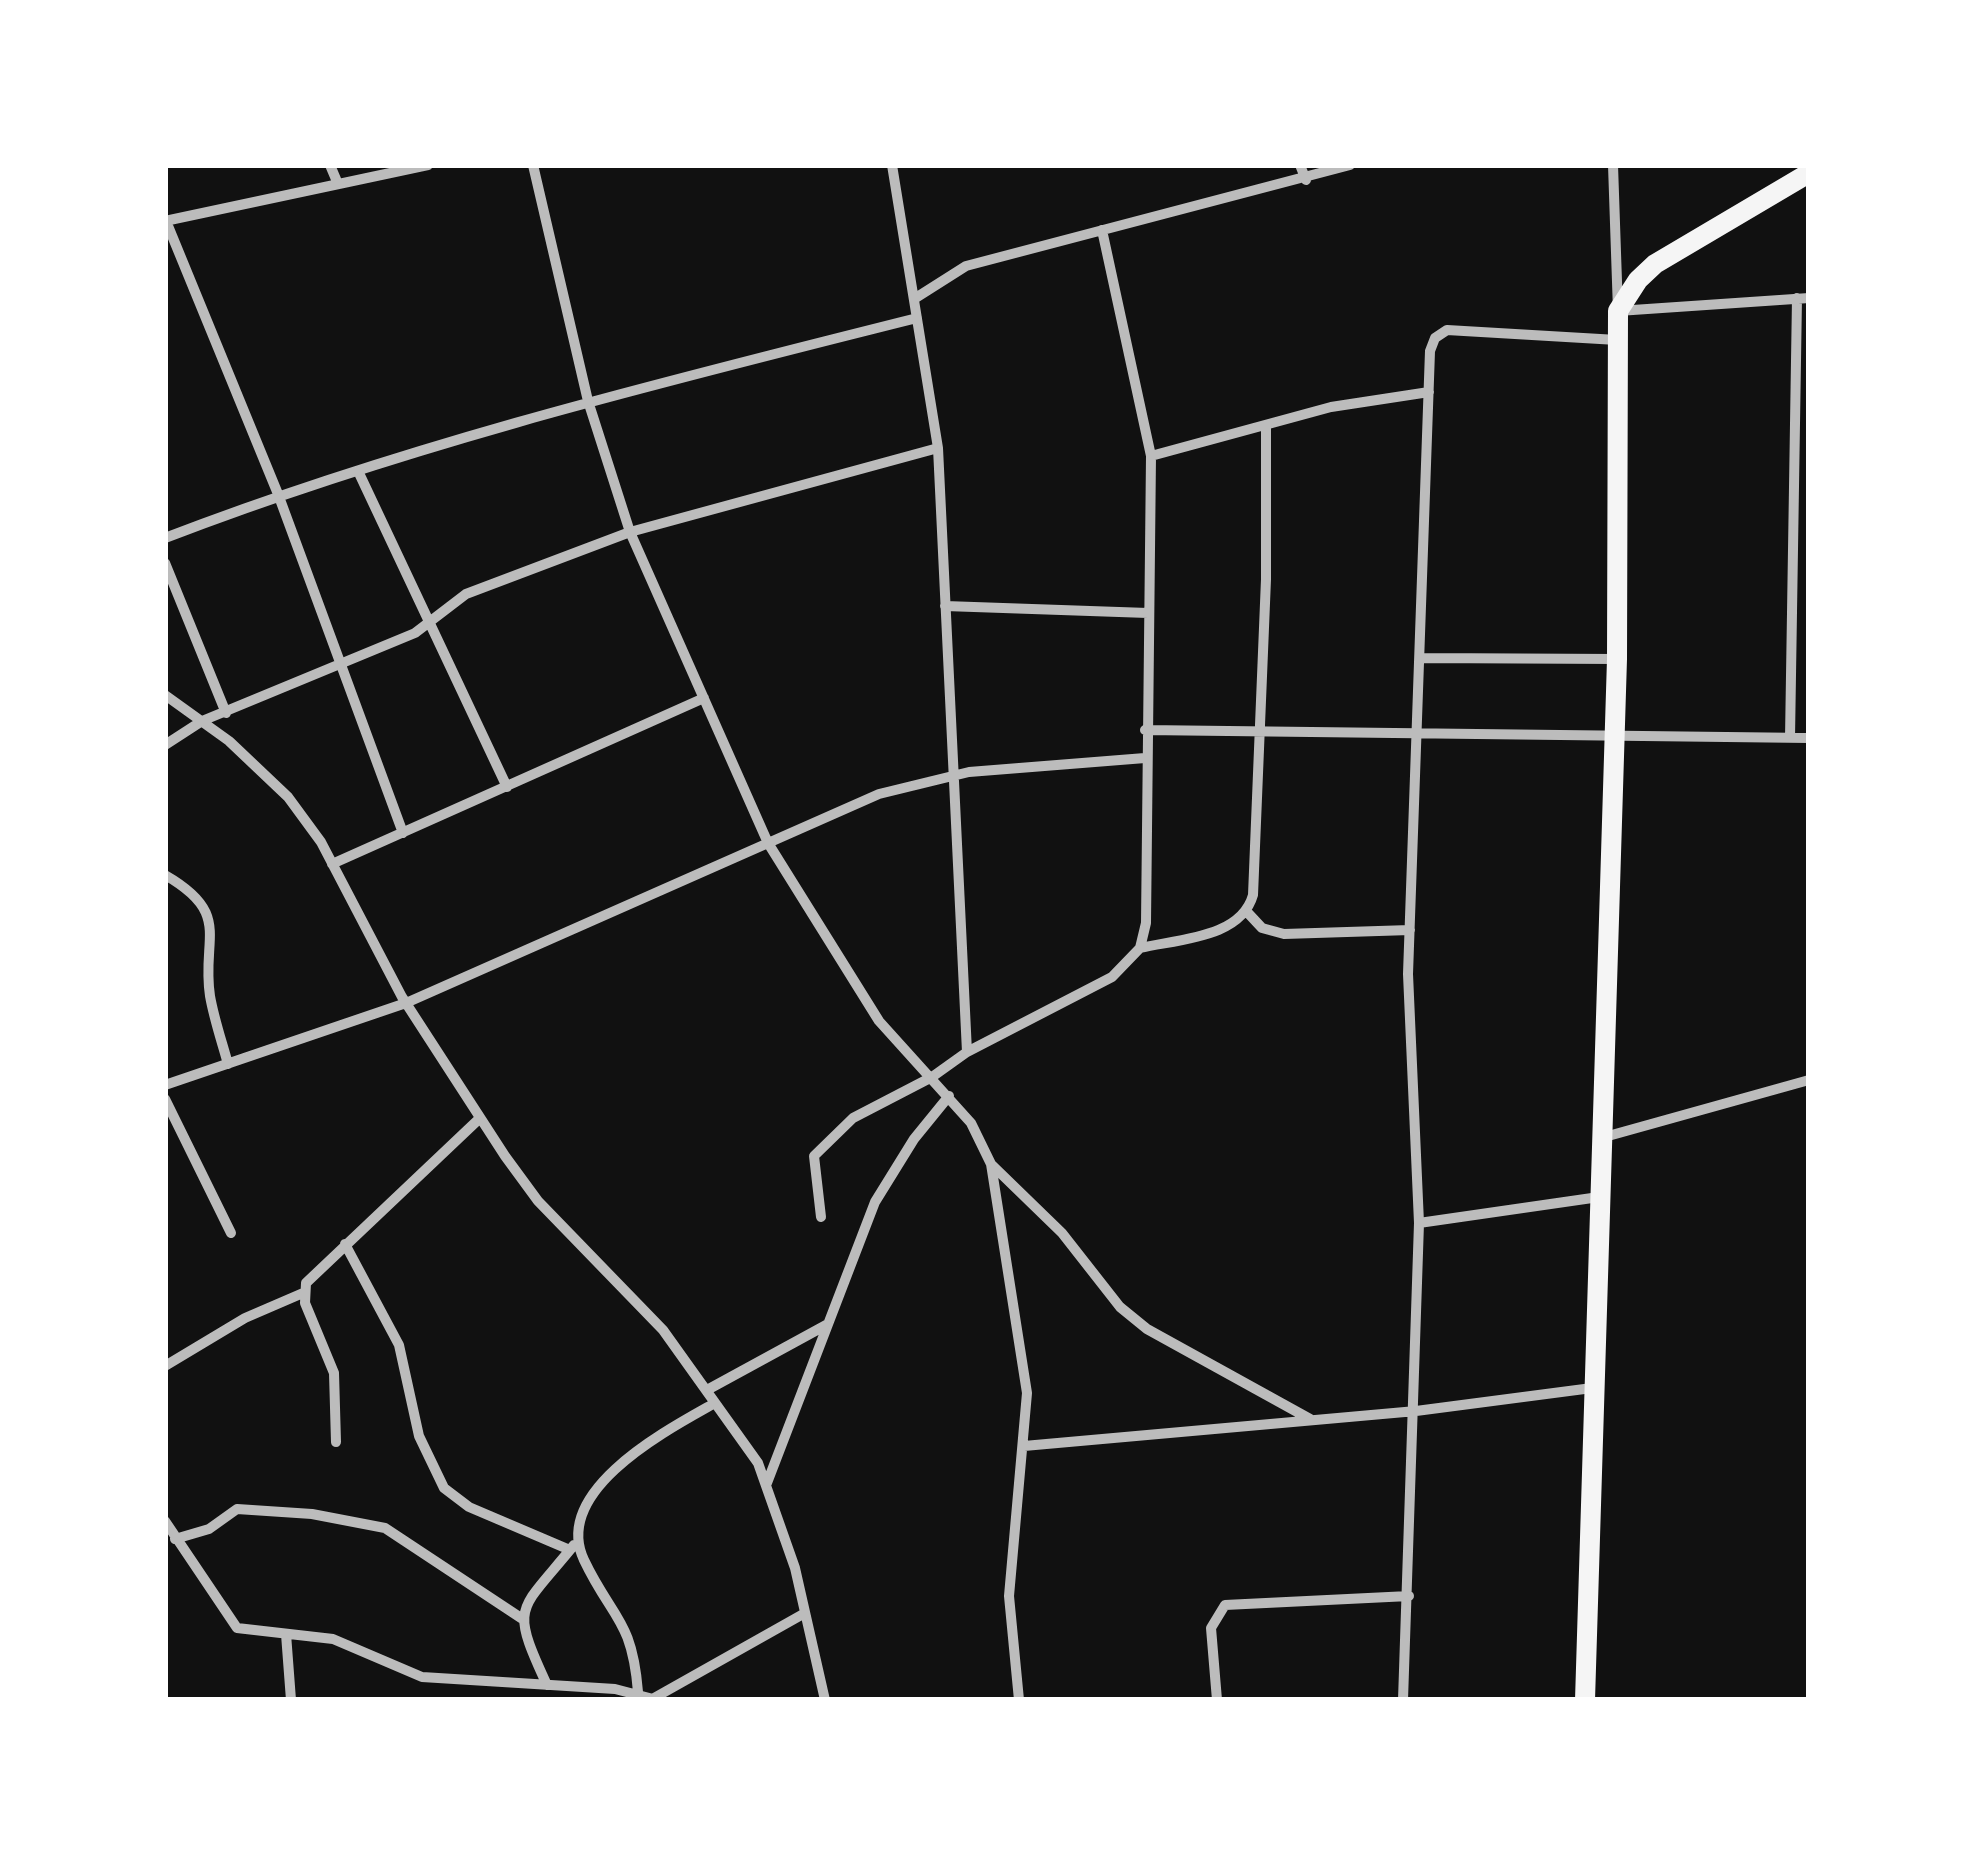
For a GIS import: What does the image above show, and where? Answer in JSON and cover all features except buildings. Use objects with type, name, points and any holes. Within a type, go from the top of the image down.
[{"type":"main road","points":[[1585,1700],[1617,659],[1618,310],[1638,280],[1655,264],[1809,173]]},
{"type":"street","points":[[330,165],[338,184]]},
{"type":"street","points":[[403,833],[278,494],[166,221],[428,165]]},
{"type":"street","points":[[533,165],[588,401],[630,532],[768,843],[879,1021],[971,1122],[992,1164],[1027,1393],[1009,1596],[1018,1700]]},
{"type":"street","points":[[892,165],[938,448],[966,1052]]},
{"type":"street","points":[[1300,165],[1306,180]]},
{"type":"street","points":[[914,299],[966,266],[1306,180],[1350,165]]},
{"type":"street","points":[[1613,165],[1618,310],[1803,298],[1790,738]]},
{"type":"street","points":[[821,1217],[813,1167],[819,1147],[871,1107],[932,1076],[966,1052],[1112,977],[1140,948],[1146,922],[1145,730],[1151,456],[1102,230]]},
{"type":"street","points":[[165,538],[278,494],[588,401],[917,318]]},
{"type":"street","points":[[1403,1700],[1416,1411],[1418,1223],[1408,974],[1430,351],[1435,338],[1446,330],[1616,340]]},
{"type":"street","points":[[1151,456],[1330,407],[1429,392]]},
{"type":"street","points":[[1140,948],[1235,925],[1248,914],[1253,895],[1266,426]]},
{"type":"street","points":[[165,744],[202,721],[431,622],[466,594],[630,532],[938,448]]},
{"type":"street","points":[[358,470],[507,787]]},
{"type":"street","points":[[165,563],[226,713]]},
{"type":"street","points":[[944,606],[1148,613]]},
{"type":"street","points":[[1421,658],[1617,659]]},
{"type":"street","points":[[165,695],[202,721],[288,796],[332,864],[406,1003],[479,1119],[538,1201],[663,1330],[716,1403],[767,1483],[806,1612],[824,1700]]},
{"type":"street","points":[[332,864],[704,698]]},
{"type":"street","points":[[1145,730],[1809,738]]},
{"type":"street","points":[[165,1084],[406,1003],[879,794],[952,775],[1145,758]]},
{"type":"street","points":[[165,874],[206,912],[212,924],[210,996],[228,1064]]},
{"type":"street","points":[[1248,914],[1262,928],[1284,934],[1410,930]]},
{"type":"street","points":[[1600,1138],[1809,1080]]},
{"type":"street","points":[[767,1483],[874,1202],[914,1139],[949,1096]]},
{"type":"street","points":[[165,1099],[230,1234]]},
{"type":"street","points":[[165,1366],[245,1318],[303,1293],[313,1274],[479,1119]]},
{"type":"street","points":[[992,1164],[1062,1234],[1120,1307],[1147,1329],[1312,1420]]},
{"type":"street","points":[[1418,1223],[1599,1196]]},
{"type":"street","points":[[344,1244],[399,1345],[423,1447],[444,1488],[469,1508],[570,1550]]},
{"type":"street","points":[[303,1293],[334,1372],[336,1442]]},
{"type":"street","points":[[707,1390],[828,1324]]},
{"type":"street","points":[[1024,1446],[1416,1411],[1592,1388]]},
{"type":"street","points":[[547,1686],[522,1633],[521,1618],[526,1606],[578,1540],[593,1496],[615,1468],[650,1440],[716,1403]]},
{"type":"street","points":[[174,1539],[209,1529],[229,1510],[238,1509],[372,1524],[397,1535],[521,1618]]},
{"type":"street","points":[[165,1522],[236,1628],[350,1644],[422,1676],[638,1692],[656,1699],[806,1612]]},
{"type":"street","points":[[578,1540],[583,1559],[630,1637],[638,1692]]},
{"type":"street","points":[[1217,1700],[1211,1628],[1225,1606],[1409,1596]]},
{"type":"street","points":[[286,1634],[291,1700]]}]
